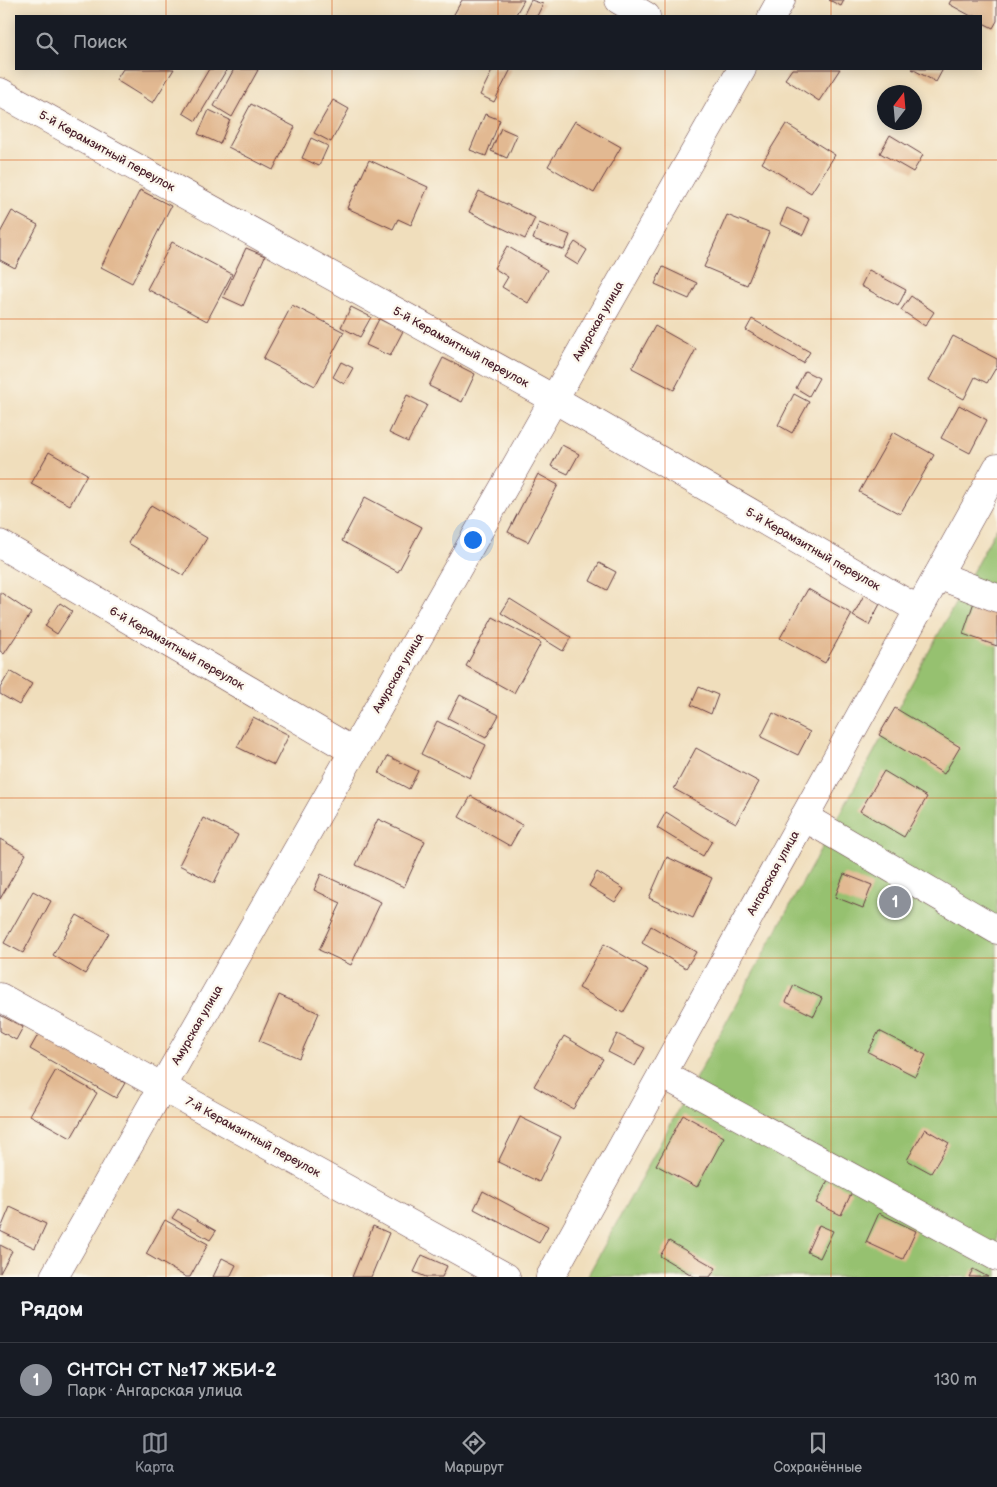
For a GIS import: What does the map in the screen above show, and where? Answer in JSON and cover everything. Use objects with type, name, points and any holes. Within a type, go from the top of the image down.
[{"type":"street","points":[[619,0],[644,15]]},
{"type":"street","points":[[773,15],[782,0]]},
{"type":"street","name":"Амурская улица","points":[[54,1277],[740,70]]},
{"type":"street","name":"5-й Керамзитный переулок","points":[[0,92],[554,399],[919,610]]},
{"type":"street","name":"Ангарская улица","points":[[550,1277],[997,468]]},
{"type":"street","name":"6-й Керамзитный переулок","points":[[0,544],[353,751]]},
{"type":"street","points":[[938,575],[997,598]]},
{"type":"street","points":[[804,817],[997,930]]},
{"type":"street","name":"7-й Керамзитный переулок","points":[[0,997],[506,1277]]},
{"type":"street","points":[[662,1074],[997,1257]]},
{"type":"green space","points":[[997,527],[997,1277],[587,1277]]},
{"type":"building","points":[[462,0],[524,0],[516,15],[454,15]]},
{"type":"building","points":[[531,0],[543,4],[538,15],[524,15]]},
{"type":"building","points":[[829,0],[844,0],[841,6]]},
{"type":"building","points":[[951,0],[997,0],[997,21],[993,28],[982,22],[982,15],[969,15],[949,4]]},
{"type":"building","points":[[122,70],[173,70],[153,103],[116,80]]},
{"type":"building","points":[[208,70],[226,70],[196,121],[183,113]]},
{"type":"building","points":[[233,70],[258,70],[232,117],[214,106]]},
{"type":"building","points":[[492,70],[510,70],[494,102],[480,95]]},
{"type":"building","points":[[791,70],[839,70],[819,101],[785,79]]},
{"type":"building","points":[[914,70],[942,70],[936,82]]},
{"type":"building","points":[[333,100],[349,109],[331,142],[314,133]]},
{"type":"building","points":[[251,104],[295,127],[273,170],[228,147]]},
{"type":"building","points":[[209,110],[230,120],[220,144],[198,134]]},
{"type":"building","points":[[485,114],[500,120],[486,156],[470,150]]},
{"type":"building","points":[[575,121],[621,147],[594,193],[548,166]]},
{"type":"building","points":[[786,124],[835,155],[811,193],[762,163]]},
{"type":"building","points":[[501,128],[517,135],[507,158],[491,151]]},
{"type":"building","points":[[890,135],[923,155],[913,172],[880,153]]},
{"type":"building","points":[[311,138],[328,146],[319,166],[302,158]]},
{"type":"building","points":[[369,160],[428,187],[411,225],[398,219],[393,229],[347,208]]},
{"type":"building","points":[[140,190],[171,206],[132,283],[101,267]]},
{"type":"building","points":[[479,191],[535,218],[525,239],[469,212]]},
{"type":"building","points":[[787,208],[810,219],[803,235],[780,224]]},
{"type":"building","points":[[12,211],[38,225],[15,268],[0,260],[0,233]]},
{"type":"building","points":[[727,215],[769,232],[747,285],[704,267]]},
{"type":"building","points":[[539,223],[570,235],[564,250],[533,239]]},
{"type":"building","points":[[172,242],[232,274],[207,321],[147,289]]},
{"type":"building","points":[[575,242],[587,250],[578,265],[565,257]]},
{"type":"building","points":[[507,246],[547,270],[528,303],[502,287],[508,277],[494,268]]},
{"type":"building","points":[[246,248],[265,256],[243,306],[223,297]]},
{"type":"building","points":[[663,267],[697,283],[689,299],[655,284]]},
{"type":"building","points":[[869,270],[906,290],[898,306],[861,286]]},
{"type":"building","points":[[911,296],[934,312],[925,326],[901,310]]},
{"type":"building","points":[[292,305],[344,332],[315,386],[263,359]]},
{"type":"building","points":[[351,307],[371,317],[360,337],[341,327]]},
{"type":"building","points":[[379,319],[403,331],[390,356],[366,345]]},
{"type":"building","points":[[752,319],[810,352],[803,363],[746,330]]},
{"type":"building","points":[[655,326],[696,349],[674,390],[632,368]]},
{"type":"building","points":[[953,336],[997,359],[997,366],[987,383],[975,377],[964,399],[929,380]]},
{"type":"building","points":[[443,358],[475,374],[462,402],[429,386]]},
{"type":"building","points":[[341,362],[353,368],[344,384],[333,377]]},
{"type":"building","points":[[805,371],[819,378],[809,396],[796,388]]},
{"type":"building","points":[[794,394],[809,402],[792,433],[778,425]]},
{"type":"building","points":[[407,395],[427,405],[408,442],[389,433]]},
{"type":"building","points":[[959,405],[987,420],[970,453],[941,438]]},
{"type":"building","points":[[893,432],[934,455],[900,514],[859,492]]},
{"type":"building","points":[[562,445],[579,454],[568,474],[551,466]]},
{"type":"building","points":[[49,452],[87,474],[70,505],[31,484]]},
{"type":"building","points":[[538,474],[558,485],[528,542],[508,532]]},
{"type":"building","points":[[365,497],[422,527],[398,572],[342,541]]},
{"type":"building","points":[[151,505],[207,538],[184,576],[128,543]]},
{"type":"building","points":[[599,563],[616,572],[607,590],[590,581]]},
{"type":"building","points":[[808,589],[852,614],[825,663],[780,638]]},
{"type":"building","points":[[0,592],[31,613],[4,654],[0,651]]},
{"type":"building","points":[[865,593],[881,602],[869,625],[853,616]]},
{"type":"building","points":[[510,599],[571,637],[563,651],[501,613]]},
{"type":"building","points":[[974,602],[997,610],[997,646],[963,634]]},
{"type":"building","points":[[60,603],[72,611],[57,634],[45,626]]},
{"type":"building","points":[[493,617],[541,643],[514,693],[466,666]]},
{"type":"building","points":[[10,671],[32,684],[19,705],[0,694],[0,688]]},
{"type":"building","points":[[699,687],[718,695],[711,714],[691,705]]},
{"type":"building","points":[[460,695],[499,715],[486,738],[448,718]]},
{"type":"building","points":[[895,708],[960,747],[944,774],[879,735]]},
{"type":"building","points":[[773,713],[810,732],[798,755],[761,737]]},
{"type":"building","points":[[253,717],[289,735],[274,765],[237,747]]},
{"type":"building","points":[[437,721],[486,745],[470,778],[421,754]]},
{"type":"building","points":[[696,748],[759,782],[736,823],[674,789]]},
{"type":"building","points":[[388,756],[418,771],[409,789],[379,773]]},
{"type":"building","points":[[884,771],[927,797],[904,837],[860,811]]},
{"type":"building","points":[[471,796],[522,825],[510,846],[459,817]]},
{"type":"building","points":[[666,812],[712,841],[703,856],[657,828]]},
{"type":"building","points":[[203,818],[238,835],[214,883],[179,865]]},
{"type":"building","points":[[378,819],[425,841],[404,887],[356,865]]},
{"type":"building","points":[[0,839],[26,854],[0,899]]},
{"type":"building","points":[[667,857],[712,878],[693,918],[649,898]]},
{"type":"building","points":[[597,872],[624,889],[615,902],[589,886]]},
{"type":"building","points":[[321,874],[381,902],[351,965],[319,950],[341,903],[314,890]]},
{"type":"building","points":[[844,874],[872,885],[863,908],[835,897]]},
{"type":"building","points":[[892,888],[911,898],[906,908],[887,898]]},
{"type":"building","points":[[33,891],[51,901],[23,953],[4,943]]},
{"type":"building","points":[[77,915],[109,933],[85,974],[53,955]]},
{"type":"building","points":[[651,926],[696,952],[686,968],[642,943]]},
{"type":"building","points":[[604,944],[648,970],[623,1013],[579,988]]},
{"type":"building","points":[[794,985],[822,998],[814,1016],[786,1002]]},
{"type":"building","points":[[279,995],[319,1013],[299,1058],[259,1041]]},
{"type":"building","points":[[0,1015],[23,1027],[16,1040],[0,1031]]},
{"type":"building","points":[[879,1031],[926,1055],[915,1076],[868,1052]]},
{"type":"building","points":[[39,1033],[125,1083],[116,1098],[30,1049]]},
{"type":"building","points":[[617,1034],[645,1048],[635,1066],[608,1052]]},
{"type":"building","points":[[564,1036],[603,1059],[573,1109],[534,1086]]},
{"type":"building","points":[[56,1070],[97,1093],[71,1138],[30,1115]]},
{"type":"building","points":[[683,1115],[724,1137],[697,1187],[656,1165]]},
{"type":"building","points":[[520,1117],[561,1137],[539,1182],[498,1162]]},
{"type":"building","points":[[925,1129],[949,1143],[931,1173],[907,1160]]},
{"type":"building","points":[[828,1180],[852,1192],[841,1215],[816,1203]]},
{"type":"building","points":[[483,1191],[548,1226],[539,1243],[474,1209]]},
{"type":"building","points":[[10,1207],[46,1224],[35,1248],[0,1231]]},
{"type":"building","points":[[178,1209],[216,1231],[210,1240],[172,1218]]},
{"type":"building","points":[[879,1213],[916,1231],[903,1259],[866,1242]]},
{"type":"building","points":[[165,1220],[208,1244],[190,1277],[186,1277],[146,1254]]},
{"type":"building","points":[[819,1225],[833,1231],[820,1258],[807,1252]]},
{"type":"building","points":[[373,1226],[389,1233],[371,1277],[352,1277]]},
{"type":"building","points":[[669,1241],[716,1268],[710,1277],[695,1277],[660,1256]]},
{"type":"building","points":[[0,1245],[12,1251],[0,1273]]},
{"type":"building","points":[[422,1255],[447,1266],[442,1277],[426,1277],[414,1272]]},
{"type":"building","points":[[222,1258],[236,1265],[230,1277],[213,1277]]},
{"type":"building","points":[[973,1269],[988,1277],[969,1277]]},
{"type":"place","name":"СНТСН СТ №17 ЖБИ-2","points":[[895,902]]}]
